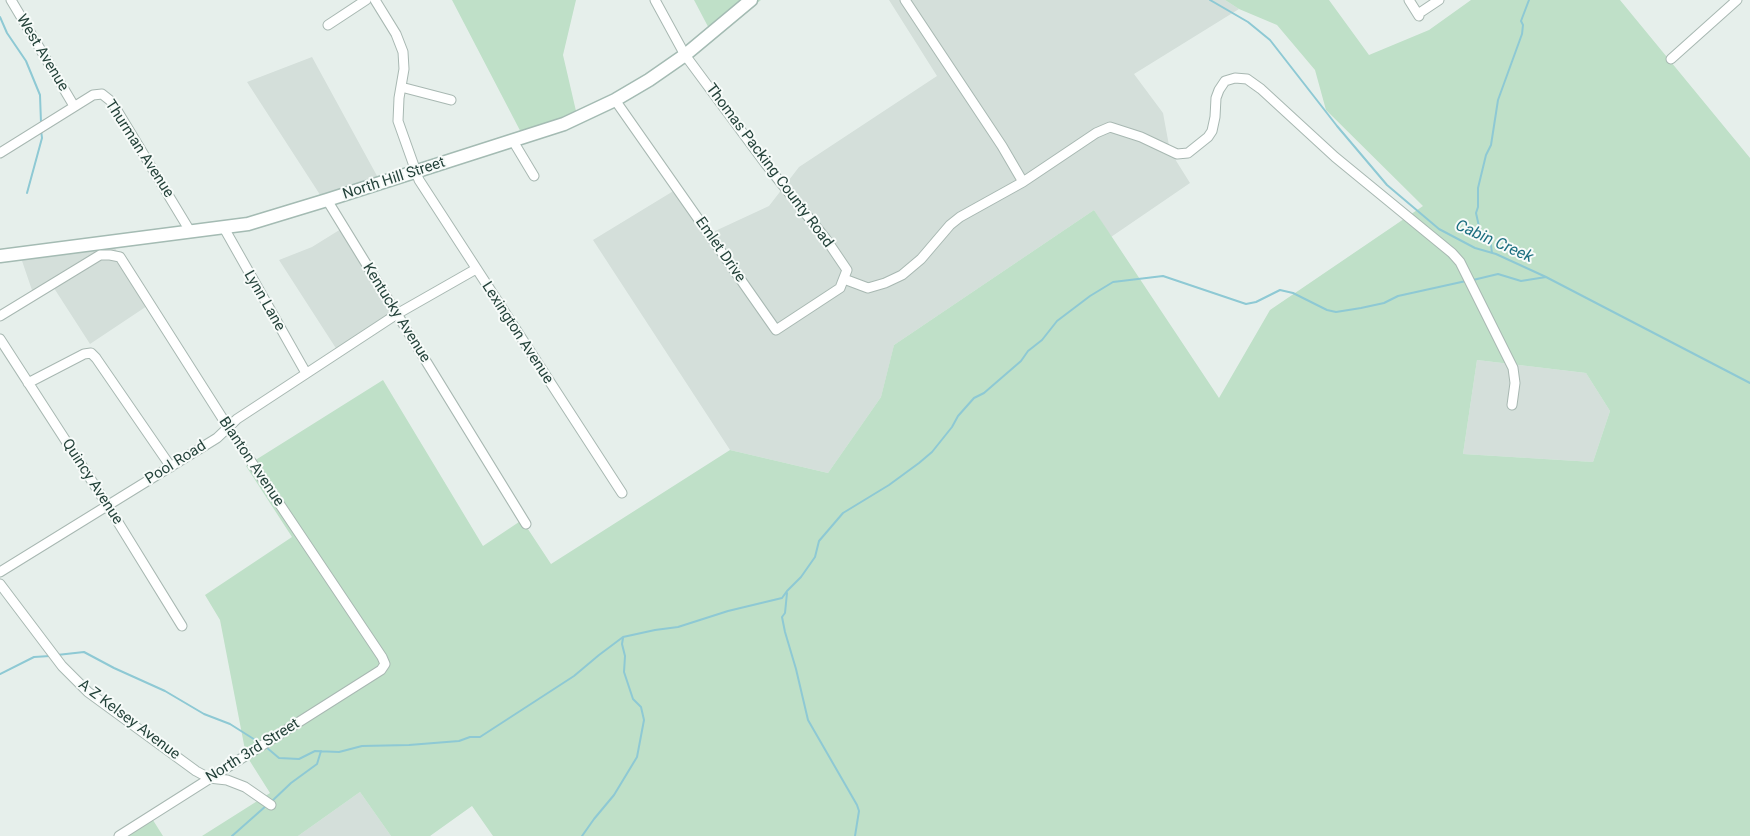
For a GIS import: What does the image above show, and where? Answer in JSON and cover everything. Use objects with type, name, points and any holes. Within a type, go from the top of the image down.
[{"type":"street","name":"West Avenue","points":[[10,0],[74,106]]},
{"type":"street","points":[[328,25],[366,0]]},
{"type":"street","name":"Lexington Avenue","points":[[375,0],[396,34],[403,52],[404,69],[398,121],[415,172],[622,493]]},
{"type":"street","points":[[655,0],[685,55]]},
{"type":"street","name":"North Hill Street","points":[[0,256],[224,228],[270,218],[564,124],[615,100],[685,55],[750,0]]},
{"type":"street","points":[[905,0],[1002,146],[1023,182]]},
{"type":"street","points":[[1409,0],[1419,15],[1439,0]]},
{"type":"street","points":[[1671,59],[1737,0]]},
{"type":"street","name":"Thomas Packing County Road","points":[[685,55],[826,239],[847,270],[844,278]]},
{"type":"street","points":[[844,278],[868,288],[902,275],[921,259],[950,225],[960,217],[1023,182],[1096,133],[1110,127],[1141,137],[1176,154],[1188,153],[1208,137],[1212,131],[1216,98],[1225,81],[1235,78],[1247,80],[1261,89],[1335,157],[1452,253],[1460,262],[1512,368],[1515,383],[1512,405]]},
{"type":"street","points":[[401,87],[451,100]]},
{"type":"street","name":"Thurman Avenue","points":[[74,106],[93,95],[102,94],[112,102],[190,231]]},
{"type":"street","name":"Emlet Drive","points":[[615,100],[776,330],[840,288],[844,278]]},
{"type":"street","points":[[0,153],[74,106]]},
{"type":"street","points":[[513,141],[534,176]]},
{"type":"street","name":"Kentucky Avenue","points":[[327,200],[526,524]]},
{"type":"street","name":"Lynn Lane","points":[[224,228],[306,374]]},
{"type":"street","name":"Blanton Avenue","points":[[0,316],[100,255],[120,257],[228,427],[385,664]]},
{"type":"street","name":"Pool Road","points":[[0,572],[217,438],[237,419],[396,314],[476,269]]},
{"type":"street","name":"Quincy Avenue","points":[[0,339],[108,506],[182,626]]},
{"type":"street","points":[[28,382],[84,354],[91,354],[96,358],[171,467]]},
{"type":"street","name":"A Z Kelsey Avenue","points":[[0,584],[62,666],[88,692],[196,771],[209,778]]},
{"type":"street","name":"North 3rd Street","points":[[119,836],[380,670],[385,664]]},
{"type":"street","points":[[209,778],[227,780],[245,787],[271,805]]},
{"type":"shaded area","points":[[889,0],[1225,0],[1239,9],[1134,74],[1163,113],[1170,151],[1190,183],[1111,237],[1094,210],[894,345],[881,397],[828,473],[730,450],[593,240],[680,187],[713,232],[769,206],[799,167],[937,76]]},
{"type":"shaded area","points":[[312,57],[382,185],[326,204],[247,82]]},
{"type":"shaded area","points":[[341,229],[398,315],[339,353],[279,260],[312,247]]},
{"type":"shaded area","points":[[113,245],[150,304],[90,344],[52,285],[34,296],[20,255]]},
{"type":"shaded area","points":[[1477,360],[1586,373],[1610,411],[1593,462],[1463,454]]},
{"type":"shaded area","points":[[360,792],[391,836],[298,836]]},
{"type":"green space","points":[[452,0],[576,0],[563,55],[579,124],[526,142]]},
{"type":"green space","points":[[694,0],[761,0],[714,38]]},
{"type":"green space","points":[[1225,0],[1329,0],[1369,55],[1429,30],[1471,0],[1620,0],[1750,158],[1750,836],[493,836],[472,806],[430,836],[391,836],[360,792],[298,836],[202,836],[270,793],[246,755],[220,620],[205,595],[292,537],[246,466],[383,380],[483,546],[522,520],[551,564],[730,450],[828,473],[881,397],[894,345],[1094,210],[1219,398],[1270,310],[1423,206],[1326,110],[1315,70],[1277,25],[1239,9]],"holes":[[[1477,360],[1586,373],[1610,411],[1593,462],[1463,454]]]},
{"type":"green space","points":[[151,817],[163,836],[123,836]]},
{"type":"waterway","name":"Cabin Creek","points":[[1210,0],[1248,22],[1270,40],[1337,126],[1387,185],[1439,229],[1475,248],[1496,254],[1546,277],[1750,383]]},
{"type":"waterway","points":[[1492,253],[1491,245],[1480,231],[1476,213],[1478,207],[1478,188],[1486,155],[1491,145],[1498,100],[1522,34],[1523,25],[1521,21],[1529,0]]},
{"type":"waterway","points":[[0,17],[7,33],[26,61],[40,95],[41,123]]},
{"type":"waterway","points":[[27,193],[42,138],[41,130]]},
{"type":"waterway","points":[[1473,280],[1498,274],[1521,281],[1546,277]]},
{"type":"waterway","points":[[266,747],[279,758],[299,759],[315,751],[339,752],[362,746],[409,745],[459,741],[470,737],[480,737],[574,676],[623,637],[678,627],[728,611],[782,598],[801,577],[815,557],[819,541],[843,513],[889,485],[932,452],[952,427],[958,416],[974,398],[984,393],[1021,361],[1028,351],[1042,340],[1057,321],[1090,296],[1113,282],[1163,276],[1246,304],[1256,302],[1280,290],[1293,293],[1327,310],[1336,312],[1384,303],[1398,296],[1466,281]]},
{"type":"waterway","points":[[787,593],[785,613],[782,617],[808,720],[857,805],[859,811],[855,836]]},
{"type":"waterway","points":[[582,836],[614,795],[637,757],[644,720],[641,707],[633,699],[624,672],[623,638]]},
{"type":"waterway","points":[[57,655],[84,652],[165,691],[204,714],[230,724],[260,743]]},
{"type":"waterway","points":[[0,674],[34,657],[50,656]]},
{"type":"waterway","points":[[271,802],[291,783],[317,764],[321,751]]},
{"type":"waterway","points":[[232,836],[267,805]]}]
